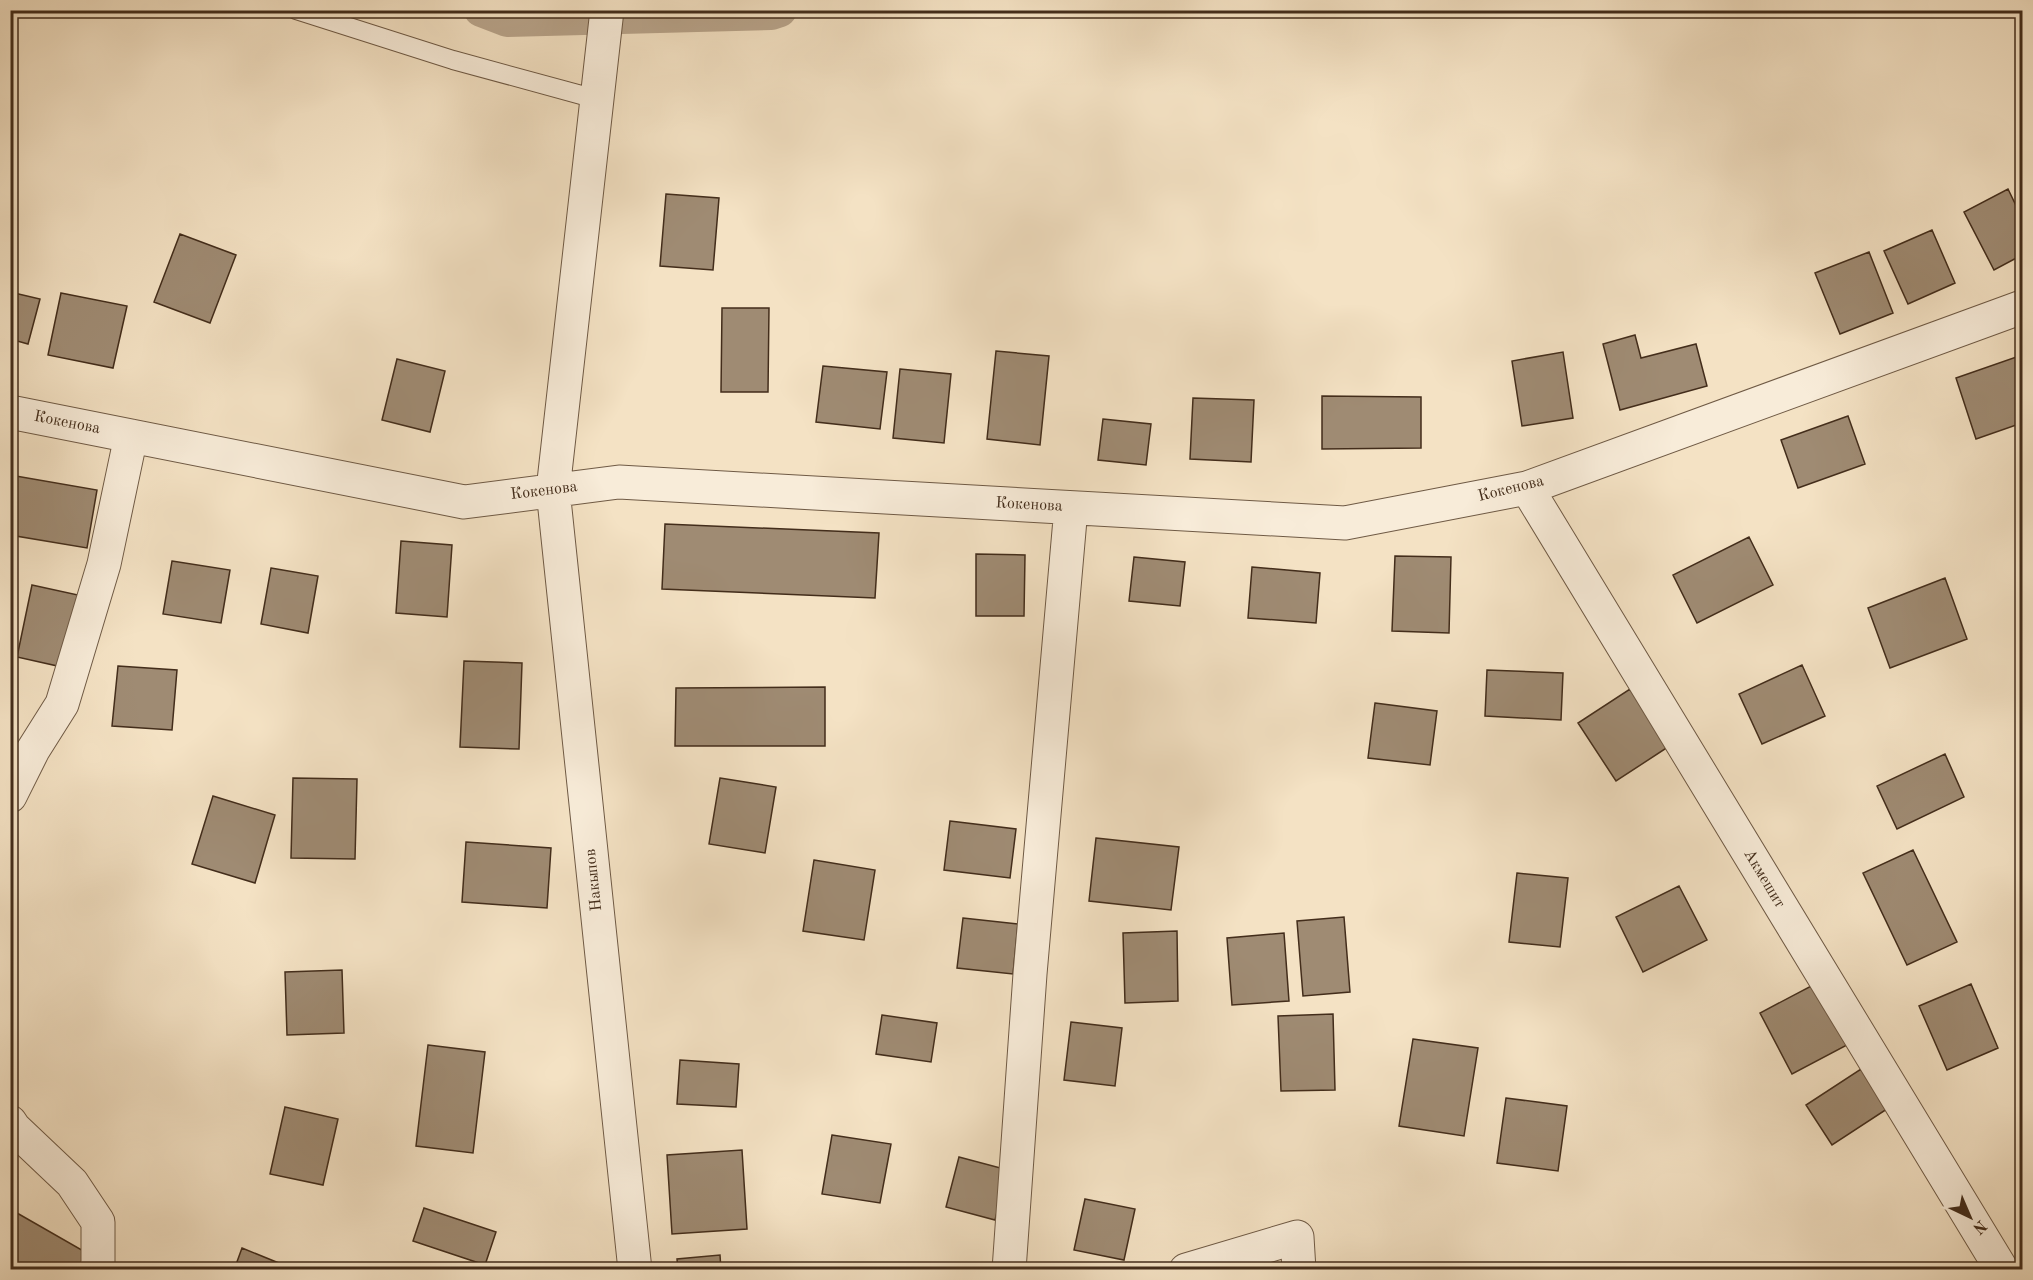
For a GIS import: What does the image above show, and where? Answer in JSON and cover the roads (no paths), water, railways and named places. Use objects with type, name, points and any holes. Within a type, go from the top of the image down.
[{"type":"street","name":"Накыпов","points":[[607,10],[553,490],[635,1269]]},
{"type":"street","name":"Кокенова","points":[[10,412],[464,502],[619,482],[1345,523],[1527,488],[2022,307]]},
{"type":"street","points":[[10,796],[33,750],[62,704],[104,564],[131,436]]},
{"type":"street","name":"Акмешит","points":[[1527,488],[2002,1269]]},
{"type":"street","points":[[1009,1269],[1030,974],[1071,508]]},
{"type":"street","points":[[10,1122],[72,1183],[98,1222],[96,1269]]},
{"type":"street","points":[[1186,1269],[1296,1237],[1299,1269]]},
{"type":"lane","points":[[297,10],[453,60],[598,90]]},
{"type":"waterway","points":[[481,10],[507,20],[771,13],[780,10]]}]
